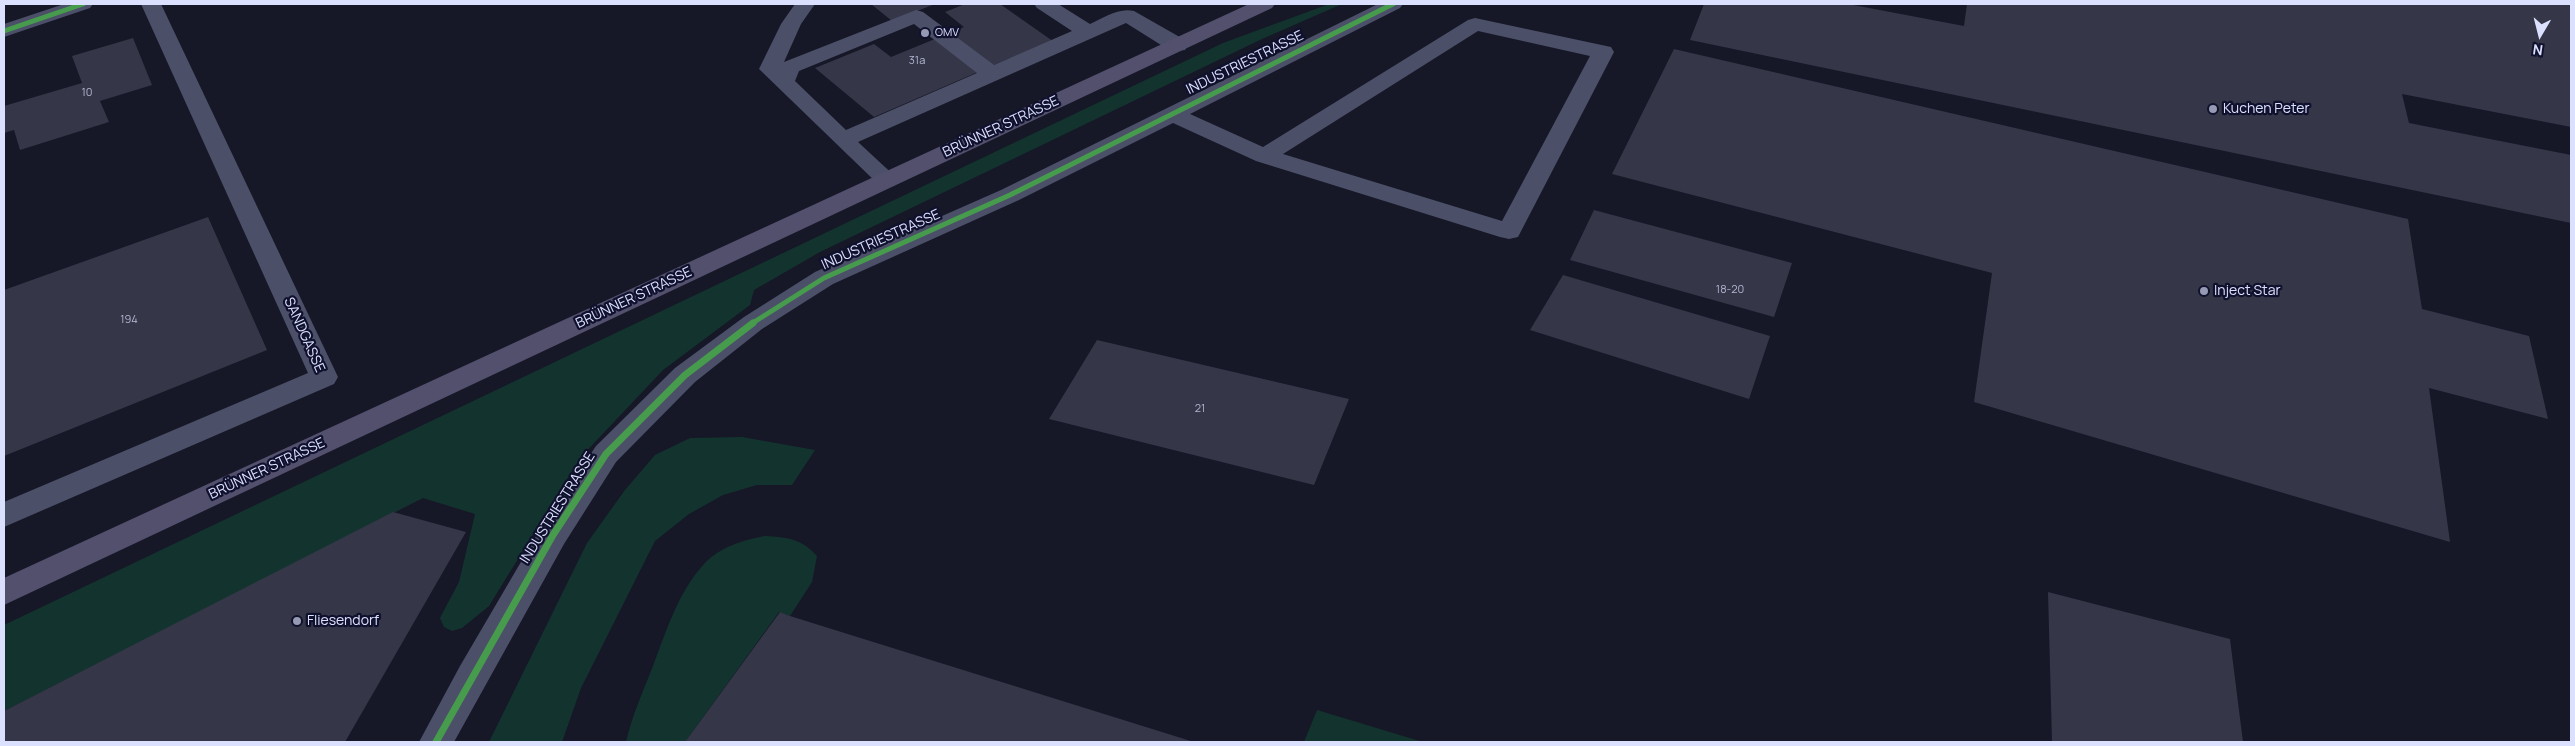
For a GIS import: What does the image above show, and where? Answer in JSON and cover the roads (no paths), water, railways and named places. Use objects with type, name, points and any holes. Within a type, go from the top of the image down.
[{"type":"main road","name":"BRÜNNER STRASSE","points":[[4,592],[1265,4]]},
{"type":"street","points":[[4,31],[83,4]]},
{"type":"street","name":"SANDGASSE","points":[[4,515],[324,377],[151,4]]},
{"type":"street","points":[[805,4],[791,24],[770,69],[787,75],[842,140],[887,180]]},
{"type":"street","points":[[787,75],[839,33],[911,4]]},
{"type":"street","points":[[1044,4],[1088,32]]},
{"type":"street","name":"INDUSTRIESTRASSE","points":[[436,742],[553,535],[606,454],[685,375],[753,323],[824,278],[1010,196],[1393,4]]},
{"type":"street","points":[[842,140],[1127,15],[1177,45]]},
{"type":"street","points":[[787,75],[916,16],[992,74]]},
{"type":"street","points":[[1172,114],[1264,156],[1509,230],[1603,52],[1475,24],[1264,156]]},
{"type":"place","name":"OMV","points":[[925,33]]},
{"type":"place","name":"Kuchen Peter","points":[[2213,109]]},
{"type":"place","name":"Inject Star","points":[[2204,291]]},
{"type":"place","name":"Fliesendorf","points":[[297,621]]}]
